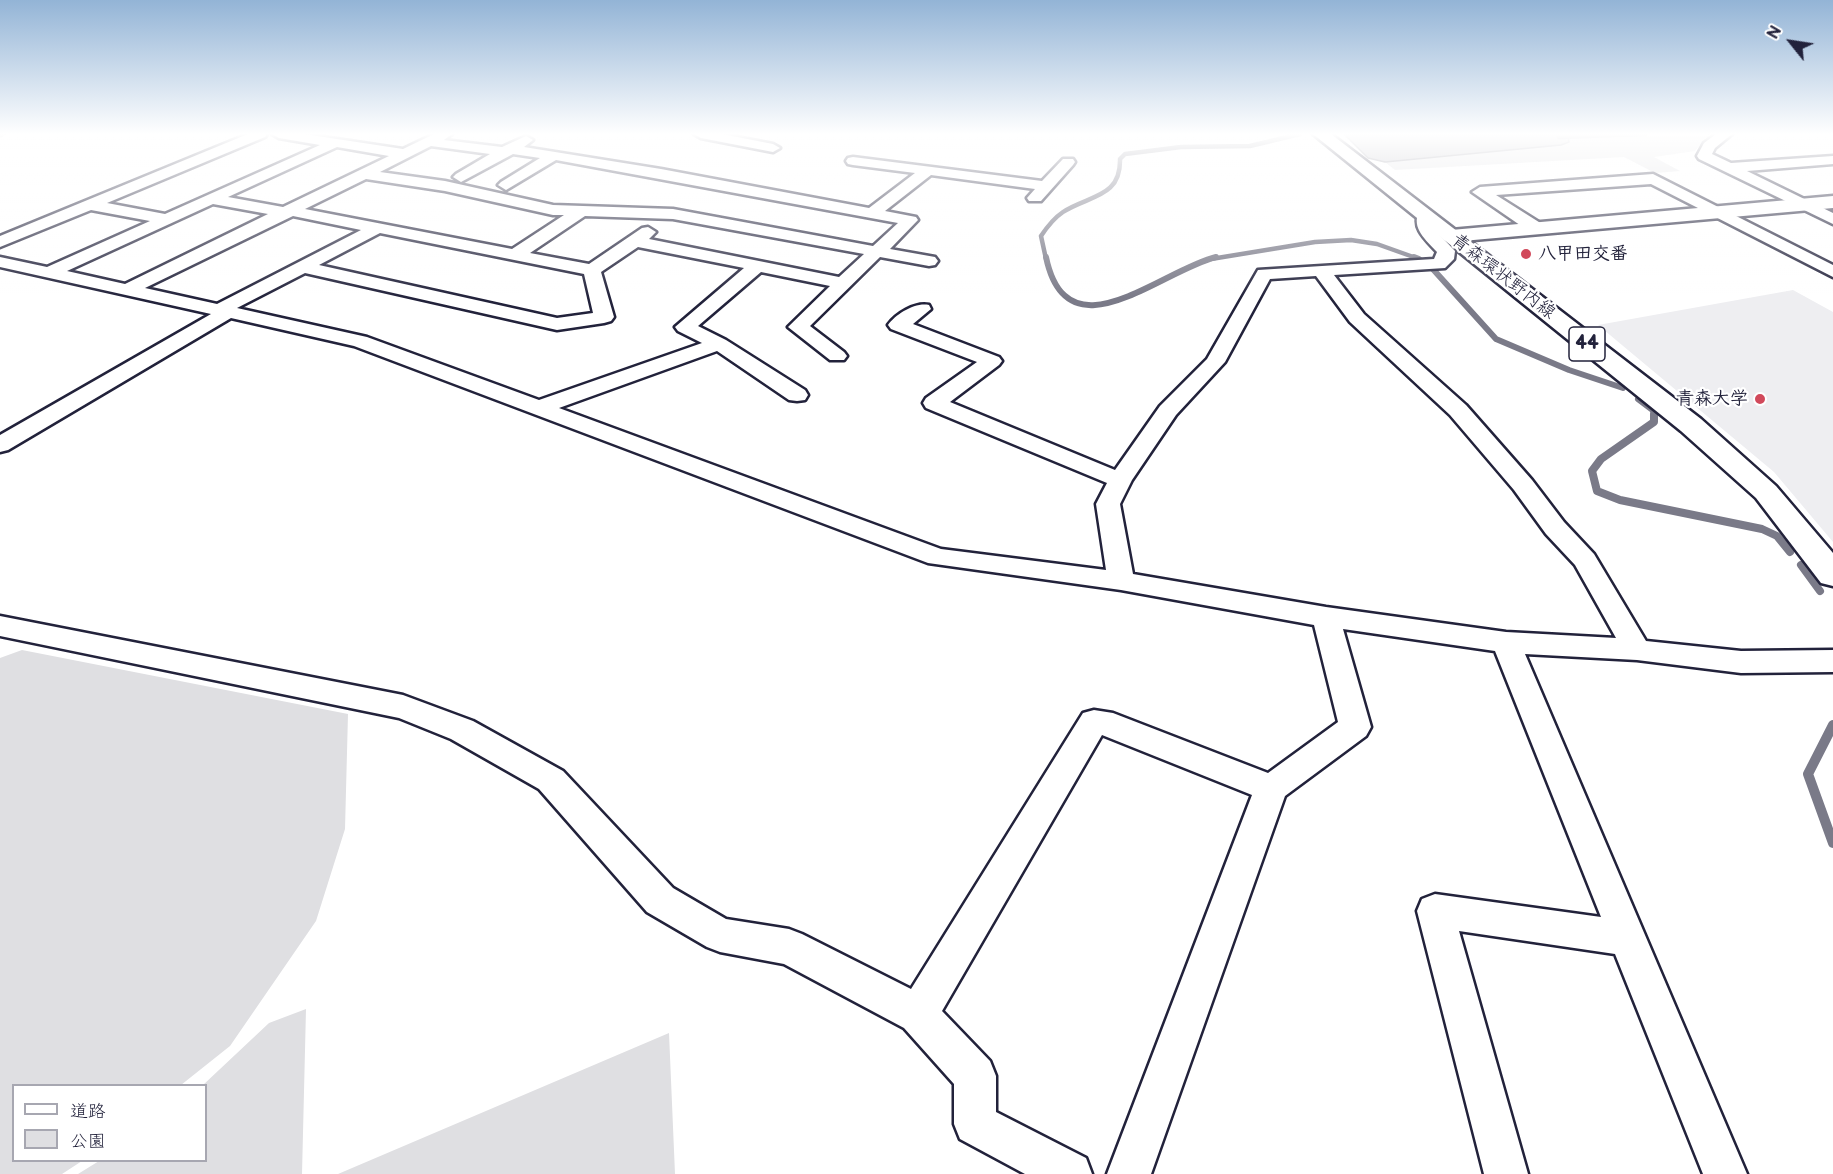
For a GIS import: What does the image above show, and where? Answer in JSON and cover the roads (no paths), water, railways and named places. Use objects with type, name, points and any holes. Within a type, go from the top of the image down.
[{"type":"main road","name":"青森環状野内線","points":[[1391,189],[1731,460],[1766,492],[1833,575]]},
{"type":"main road","points":[[1451,236],[1833,202]]},
{"type":"street","points":[[0,242],[128,189]]},
{"type":"street","points":[[48,273],[234,189]]},
{"type":"street","points":[[127,291],[335,189]]},
{"type":"street","points":[[458,189],[553,210],[673,214],[929,261]]},
{"type":"street","points":[[212,199],[592,270],[709,189]]},
{"type":"street","points":[[735,189],[910,220],[798,327],[837,356]]},
{"type":"street","points":[[872,213],[904,189]]},
{"type":"street","points":[[1034,199],[1043,189]]},
{"type":"street","points":[[1523,189],[1480,192],[1536,228]]},
{"type":"street","points":[[1672,189],[1833,272]]},
{"type":"street","points":[[1772,189],[1833,219]]},
{"type":"street","points":[[89,205],[166,219]]},
{"type":"street","points":[[516,254],[581,211]]},
{"type":"street","points":[[1121,581],[1108,504],[1120,480],[1168,411],[1215,362],[1264,274],[1439,264],[1445,259],[1446,251],[1426,230],[1425,215]]},
{"type":"street","points":[[0,445],[222,312],[377,228]]},
{"type":"street","points":[[634,241],[843,283]]},
{"type":"street","points":[[0,262],[360,341],[937,557],[1121,581],[1326,617],[1506,642],[1637,650],[1741,662],[1833,661]]},
{"type":"street","points":[[757,266],[685,327],[719,344],[797,395]]},
{"type":"street","points":[[303,267],[557,324],[604,317],[592,270]]},
{"type":"street","points":[[1321,271],[1357,318],[1458,410],[1523,485],[1555,528],[1586,560],[1637,650]]},
{"type":"street","points":[[922,309],[898,325],[992,361],[934,403],[1120,480]]},
{"type":"street","points":[[540,408],[719,344]]},
{"type":"street","points":[[1129,1174],[1270,788],[1355,728],[1326,617]]},
{"type":"street","points":[[0,626],[403,707],[462,730],[551,780],[660,900],[720,935],[789,947],[918,1014],[975,1076],[975,1124],[1070,1174]]},
{"type":"street","points":[[1506,642],[1725,1174]]},
{"type":"street","points":[[918,1014],[1094,722],[1113,725],[1270,788]]},
{"type":"street","points":[[1506,1174],[1436,911],[1628,938]]},
{"type":"waterway","points":[[1046,259],[1041,236],[1046,229],[1063,212],[1102,194],[1108,189]]},
{"type":"waterway","points":[[1211,259],[1315,242],[1351,240],[1377,244],[1419,259],[1414,257]]},
{"type":"waterway","points":[[1046,257],[1057,287],[1074,302],[1094,305],[1118,300],[1193,265],[1216,257]]},
{"type":"waterway","points":[[1431,267],[1496,339],[1569,370],[1623,388]]},
{"type":"waterway","points":[[1638,399],[1654,411],[1654,422],[1601,459],[1592,471],[1597,491],[1620,500],[1762,529],[1777,536],[1790,552]]},
{"type":"waterway","points":[[1801,565],[1820,591]]},
{"type":"waterway","points":[[1833,725],[1808,774],[1833,843]]},
{"type":"place","name":"八甲田交番","points":[[1526,254]]},
{"type":"place","name":"青森大学","points":[[1760,399]]}]
